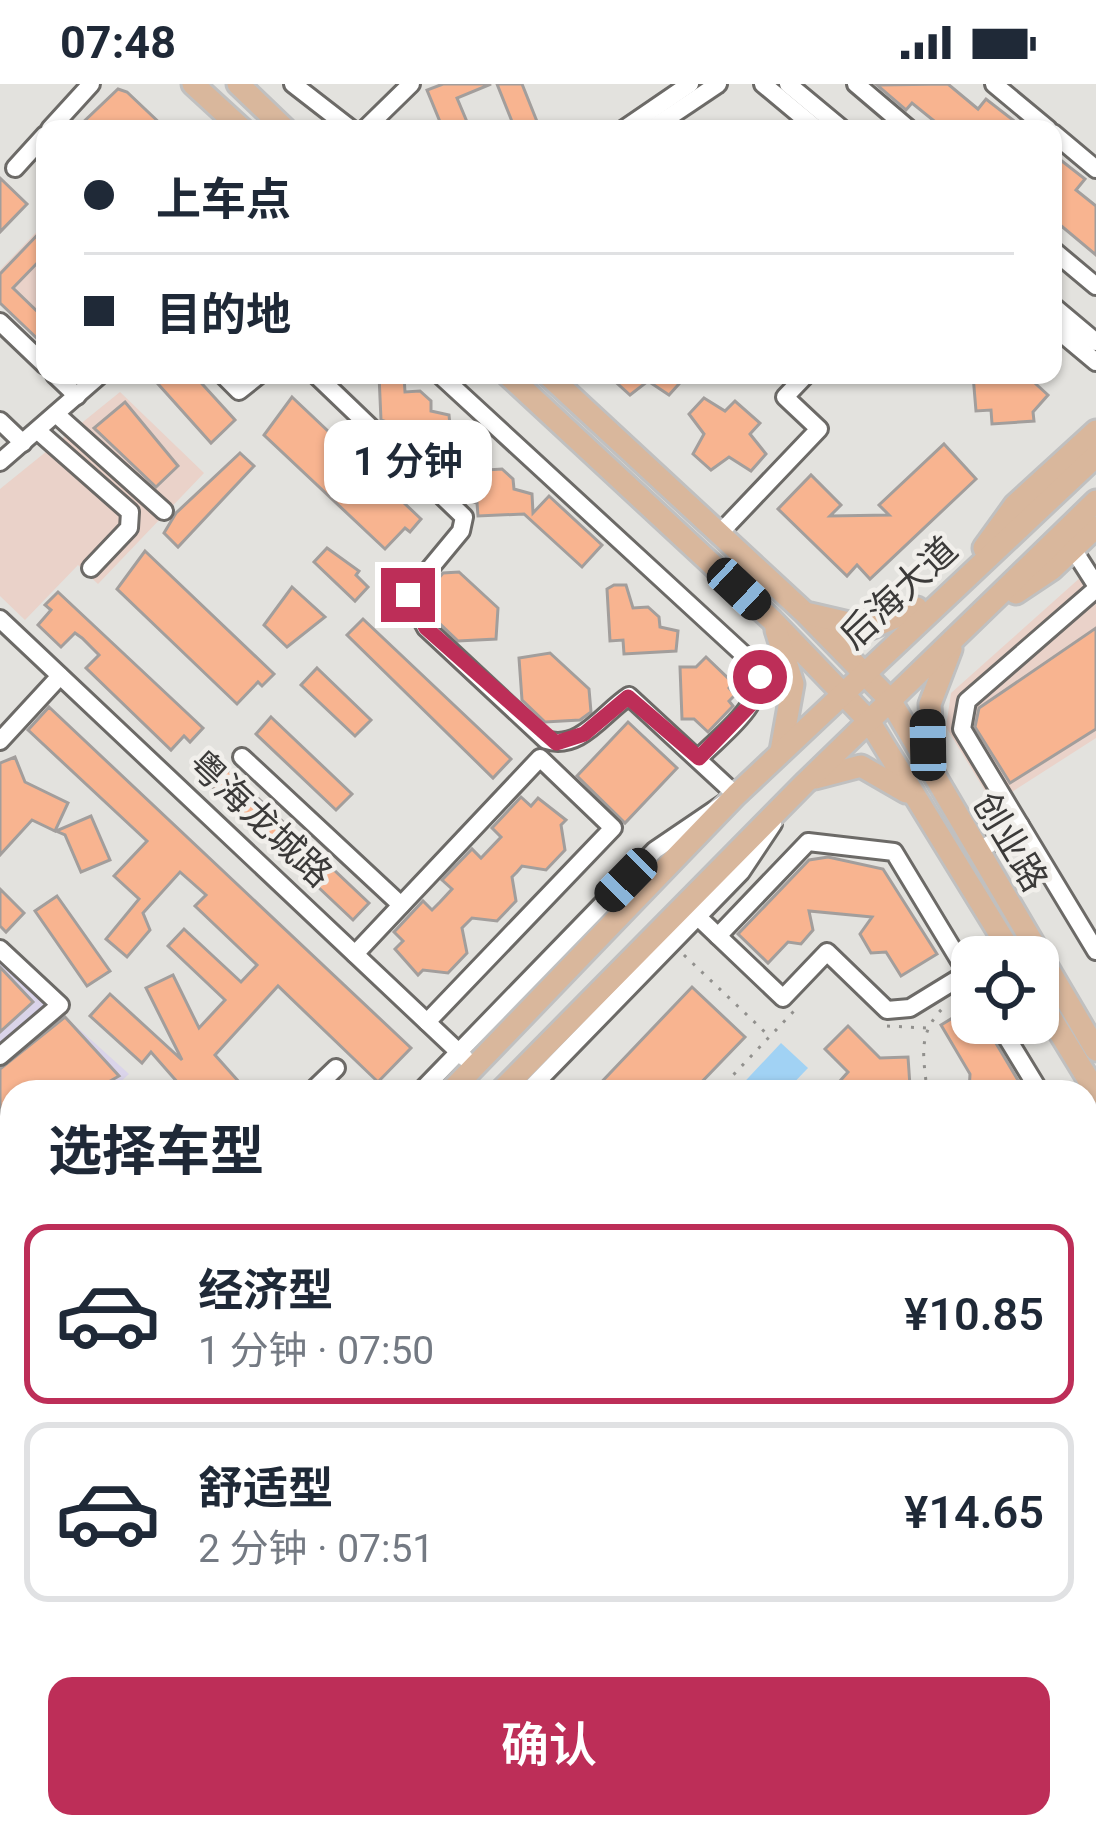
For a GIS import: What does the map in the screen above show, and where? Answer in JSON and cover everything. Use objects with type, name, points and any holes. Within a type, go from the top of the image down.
[{"type":"main road","points":[[193,84],[232,120]]},
{"type":"main road","points":[[238,84],[276,120]]},
{"type":"main road","name":"创业路","points":[[518,384],[772,620],[869,721],[995,936]]},
{"type":"main road","name":"创业路","points":[[558,384],[804,612],[890,700],[1096,1050]]},
{"type":"main road","points":[[804,612],[882,626],[966,576],[1015,505],[1096,431]]},
{"type":"main road","name":"后海大道","points":[[456,1080],[467,1060],[736,795],[1096,452]]},
{"type":"main road","name":"后海大道","points":[[512,1080],[804,784],[1096,501]]},
{"type":"main road","points":[[980,614],[1028,586],[1096,527]]},
{"type":"main road","points":[[772,620],[793,684],[781,752]]},
{"type":"main road","points":[[939,786],[928,721],[937,677],[957,634]]},
{"type":"main road","points":[[804,784],[834,769],[861,766],[891,779],[918,802]]},
{"type":"main road","points":[[1059,1031],[1089,1080]]},
{"type":"street","points":[[59,120],[91,84]]},
{"type":"street","points":[[293,84],[339,120]]},
{"type":"street","points":[[374,120],[411,84]]},
{"type":"street","points":[[636,120],[690,84]]},
{"type":"street","points":[[664,120],[718,84]]},
{"type":"street","points":[[763,84],[806,120]]},
{"type":"street","points":[[788,84],[831,120]]},
{"type":"street","points":[[856,84],[898,120]]},
{"type":"street","points":[[994,84],[1037,120]]},
{"type":"street","points":[[1062,141],[1096,169]]},
{"type":"street","points":[[15,168],[36,145]]},
{"type":"street","points":[[1062,258],[1096,286]]},
{"type":"street","points":[[1062,314],[1096,342]]},
{"type":"street","points":[[0,322],[36,356]]},
{"type":"street","points":[[1062,334],[1096,362]]},
{"type":"street","points":[[65,384],[77,396]]},
{"type":"street","points":[[0,462],[90,384]]},
{"type":"street","points":[[325,384],[464,517],[460,531],[408,595],[426,628],[546,740],[556,743],[584,734],[628,697],[736,795]]},
{"type":"street","points":[[450,384],[755,665],[760,677],[755,700],[699,758]]},
{"type":"street","points":[[719,534],[819,429],[785,397],[797,384]]},
{"type":"street","points":[[56,414],[164,511]]},
{"type":"street","points":[[0,421],[23,443]]},
{"type":"street","points":[[38,430],[130,512],[129,528],[91,568]]},
{"type":"street","points":[[1073,549],[1096,587],[967,701],[962,729],[1096,951]]},
{"type":"street","name":"粤海龙城路","points":[[0,619],[467,1060]]},
{"type":"street","points":[[0,740],[60,676]]},
{"type":"street","points":[[242,758],[401,905]]},
{"type":"street","points":[[355,954],[540,758],[613,828],[427,1022]]},
{"type":"street","points":[[539,1080],[751,860],[787,802]]},
{"type":"street","points":[[977,852],[1020,825]]},
{"type":"street","points":[[718,936],[808,842],[894,852],[951,944]]},
{"type":"street","points":[[698,917],[783,998],[827,952],[887,1010],[910,1008],[951,985]]},
{"type":"street","points":[[0,949],[60,1005],[0,1056]]},
{"type":"street","points":[[1011,1044],[1033,1080]]},
{"type":"street","points":[[438,1080],[467,1060]]},
{"type":"street","points":[[323,1080],[336,1068]]},
{"type":"path","points":[[681,951],[770,1036]]},
{"type":"path","points":[[728,1080],[799,1005]]},
{"type":"path","points":[[925,1080],[921,1046],[926,1028],[951,1005]]},
{"type":"path","points":[[878,1021],[898,1028],[926,1028]]},
{"type":"shaded area","points":[[36,232],[36,337],[0,303],[0,270]]},
{"type":"shaded area","points":[[120,392],[204,473],[98,584],[78,565],[25,620],[0,596],[0,489]]},
{"type":"shaded area","points":[[1091,568],[1096,576],[1096,738],[993,804],[946,727],[951,693]]},
{"type":"shaded area","points":[[0,958],[129,1074],[122,1080],[0,1080]]},
{"type":"water","points":[[781,1043],[808,1068],[796,1080],[746,1080]]},
{"type":"building","points":[[443,84],[491,84],[457,98],[466,120],[439,120],[427,90]]},
{"type":"building","points":[[497,84],[522,84],[536,120],[511,120]]},
{"type":"building","points":[[948,84],[978,109],[986,99],[1013,120],[933,120],[912,103],[906,110],[877,85]]},
{"type":"building","points":[[118,89],[157,120],[85,120]]},
{"type":"building","points":[[1062,161],[1085,179],[1076,190],[1096,206],[1096,255],[1062,227]]},
{"type":"building","points":[[0,178],[27,204],[0,232]]},
{"type":"building","points":[[36,236],[36,264],[13,288],[36,310],[36,337],[0,303],[0,274]]},
{"type":"building","points":[[158,384],[202,384],[235,420],[211,443]]},
{"type":"building","points":[[379,384],[404,384],[405,392],[420,391],[431,401],[431,411],[449,415],[451,435],[400,438],[395,425],[381,420]]},
{"type":"building","points":[[618,384],[644,384],[630,395]]},
{"type":"building","points":[[652,384],[679,384],[669,395]]},
{"type":"building","points":[[974,384],[1036,384],[1048,395],[1033,412],[1034,421],[992,424],[991,410],[976,411]]},
{"type":"building","points":[[292,397],[421,519],[410,532],[405,528],[385,549],[264,435]]},
{"type":"building","points":[[704,398],[725,411],[735,401],[760,423],[750,434],[766,454],[751,471],[729,457],[711,470],[693,454],[704,434],[689,414]]},
{"type":"building","points":[[125,402],[178,466],[156,487],[94,428]]},
{"type":"building","points":[[944,444],[976,479],[870,579],[857,565],[847,576],[778,509],[811,475],[841,505],[830,516],[889,515],[879,505]]},
{"type":"building","points":[[480,447],[487,470],[502,469],[513,479],[514,489],[532,494],[533,513],[549,496],[602,545],[582,567],[524,514],[478,516],[477,503],[464,499],[461,448]]},
{"type":"building","points":[[240,453],[254,466],[178,547],[164,533],[176,513]]},
{"type":"building","points":[[327,548],[359,571],[356,575],[368,587],[355,601],[314,562]]},
{"type":"building","points":[[145,551],[274,674],[262,686],[258,682],[237,704],[117,589]]},
{"type":"building","points":[[459,572],[498,608],[496,639],[458,641],[436,620],[429,590],[443,573]]},
{"type":"building","points":[[626,585],[633,608],[648,607],[659,617],[660,627],[678,631],[676,651],[624,654],[623,640],[610,641],[607,589]]},
{"type":"building","points":[[292,587],[325,617],[287,647],[264,625]]},
{"type":"building","points":[[58,592],[203,728],[190,742],[184,736],[171,750],[86,668],[99,655],[82,638],[75,633],[61,647],[38,625],[51,610],[45,605]]},
{"type":"building","points":[[363,619],[511,759],[493,778],[347,635]]},
{"type":"building","points":[[1096,628],[1096,729],[1010,783],[975,727],[979,708]]},
{"type":"building","points":[[550,653],[589,689],[591,712],[580,720],[545,722],[522,700],[519,658]]},
{"type":"building","points":[[706,657],[733,683],[729,688],[735,695],[729,701],[733,706],[708,732],[694,719],[682,719],[680,667],[696,667]]},
{"type":"building","points":[[317,668],[371,720],[355,736],[301,685]]},
{"type":"building","points":[[49,707],[411,1048],[376,1080],[278,986],[215,1055],[237,1080],[176,1080],[151,1052],[142,1063],[90,1016],[110,994],[182,1060],[146,988],[173,975],[199,1028],[225,1000],[168,946],[184,929],[241,982],[257,965],[195,906],[206,895],[180,872],[143,913],[150,930],[127,957],[106,939],[139,899],[114,876],[147,841],[28,730]]},
{"type":"building","points":[[271,717],[352,794],[336,810],[256,734]]},
{"type":"building","points":[[628,722],[677,768],[625,823],[577,776]]},
{"type":"building","points":[[15,757],[25,782],[68,803],[55,831],[32,820],[0,855],[0,763]]},
{"type":"building","points":[[225,767],[369,903],[353,920],[209,784]]},
{"type":"building","points":[[521,797],[531,806],[538,798],[566,820],[561,825],[565,850],[546,870],[522,866],[512,877],[516,901],[497,921],[472,918],[462,928],[467,953],[448,973],[423,970],[418,975],[395,949],[403,941],[394,932],[423,901],[432,910],[440,902],[452,889],[442,880],[472,849],[481,858],[501,837],[492,828]]},
{"type":"building","points":[[91,816],[110,860],[81,872],[65,835],[56,831]]},
{"type":"building","points":[[828,857],[883,869],[937,954],[901,976],[886,952],[871,953],[860,934],[872,917],[809,911],[813,930],[801,944],[788,942],[768,963],[738,934],[809,860]]},
{"type":"building","points":[[0,889],[24,913],[6,932],[0,926]]},
{"type":"building","points":[[57,896],[110,971],[87,986],[35,911]]},
{"type":"building","points":[[0,967],[33,1002],[0,1032]]},
{"type":"building","points":[[692,987],[745,1037],[704,1080],[603,1080]]},
{"type":"building","points":[[65,1017],[119,1076],[112,1080],[0,1080],[0,1069]]},
{"type":"building","points":[[951,1019],[951,1042],[941,1025]]},
{"type":"building","points":[[848,1026],[880,1058],[908,1057],[910,1080],[841,1080],[848,1072],[825,1049]]},
{"type":"building","points":[[952,1044],[996,1044],[1018,1080],[970,1080]]},
{"type":"route","points":[[408,595],[426,628],[546,740],[556,743],[584,734],[628,697],[636,699],[699,758],[755,700],[760,677]]}]
